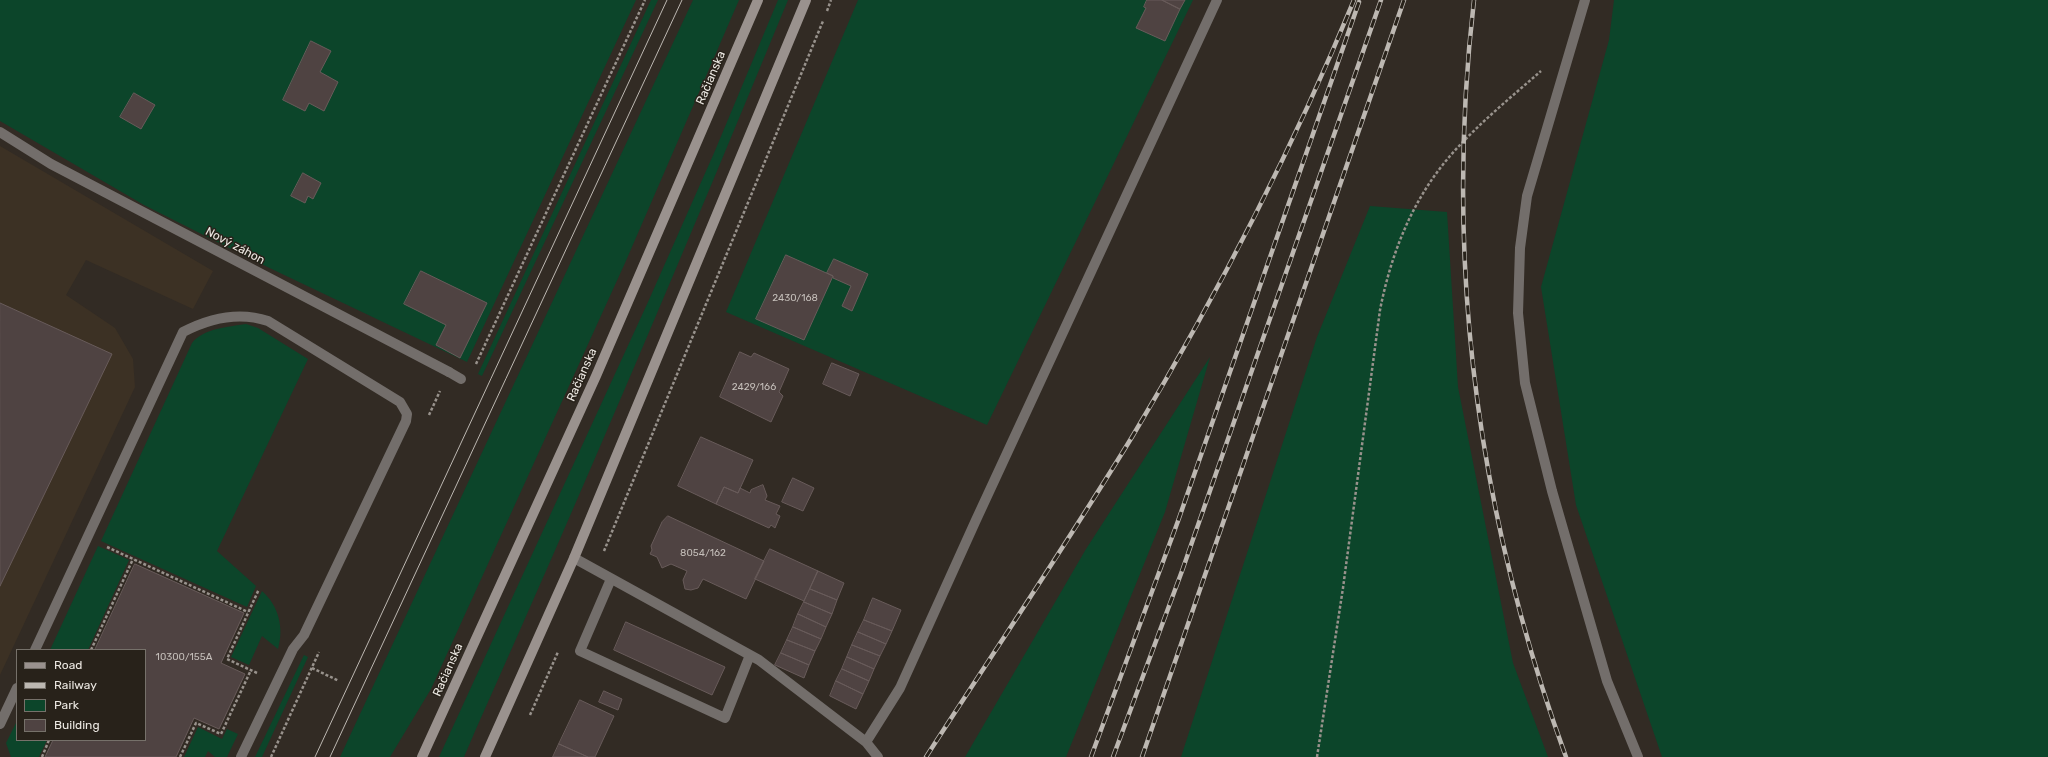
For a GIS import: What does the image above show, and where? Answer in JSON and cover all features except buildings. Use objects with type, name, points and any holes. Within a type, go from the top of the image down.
[{"type":"main road","name":"Račianska","points":[[422,757],[596,376],[758,0]]},
{"type":"main road","points":[[485,757],[574,558],[806,0]]},
{"type":"street","points":[[866,742],[900,688],[986,499],[1218,0]]},
{"type":"street","points":[[1585,0],[1527,196],[1520,248],[1518,313],[1525,383],[1552,491],[1607,681],[1638,757]]},
{"type":"street","name":"Nový záhon","points":[[0,132],[51,164],[461,379]]},
{"type":"street","points":[[35,649],[183,332],[219,318],[239,315],[256,317],[280,328],[311,349],[400,402],[407,414],[406,421],[304,635],[293,649],[241,757]]},
{"type":"street","points":[[574,558],[759,660],[866,742],[878,757]]},
{"type":"street","points":[[611,579],[580,651],[725,718],[750,655]]},
{"type":"street","points":[[0,724],[16,690]]},
{"type":"path","points":[[461,379],[472,372],[646,0]]},
{"type":"path","points":[[596,570],[831,0]]},
{"type":"path","points":[[1317,757],[1343,588],[1380,310],[1387,273],[1402,232],[1417,204],[1448,157],[1464,140],[1545,66]]},
{"type":"path","points":[[87,538],[248,612]]},
{"type":"path","points":[[91,649],[133,559]]},
{"type":"path","points":[[257,673],[227,659],[259,589]]},
{"type":"path","points":[[527,721],[560,649]]},
{"type":"path","points":[[270,757],[314,663]]},
{"type":"path","points":[[312,668],[339,681]]},
{"type":"path","points":[[180,757],[196,723],[221,734],[251,670]]},
{"type":"path","points":[[230,714],[236,717]]},
{"type":"path","points":[[42,757],[49,741]]},
{"type":"shaded area","points":[[0,146],[213,271],[193,309],[86,260],[66,295],[115,328],[133,359],[135,387],[0,675]]},
{"type":"green space","points":[[0,0],[636,0],[467,362],[257,262],[144,205],[0,121]]},
{"type":"green space","points":[[651,0],[658,0],[482,376],[478,374]]},
{"type":"green space","points":[[693,0],[739,0],[625,263],[431,689],[390,757],[340,757]]},
{"type":"green space","points":[[778,0],[788,0],[635,366],[464,757],[439,757],[648,302],[714,153]]},
{"type":"green space","points":[[858,0],[1193,0],[987,425],[726,312]]},
{"type":"green space","points":[[1614,0],[2048,0],[2048,757],[1662,757],[1576,505],[1541,287],[1609,40]]},
{"type":"green space","points":[[1370,206],[1447,212],[1458,387],[1513,663],[1548,757],[1181,757],[1317,337]]},
{"type":"green space","points":[[246,324],[258,328],[308,359],[217,551],[256,586],[247,607],[101,541],[192,343],[203,334],[210,331],[224,327]]},
{"type":"green space","points":[[1210,357],[1165,512],[1066,757],[965,757],[1086,549]]},
{"type":"green space","points":[[98,546],[129,560],[88,649],[50,649]]},
{"type":"green space","points":[[262,591],[273,603],[279,618],[280,641],[278,649],[262,636],[249,665],[231,657]]},
{"type":"green space","points":[[304,655],[308,657],[262,757],[255,757]]},
{"type":"green space","points":[[16,723],[16,741],[47,741],[39,757],[11,757],[6,743]]},
{"type":"green space","points":[[198,727],[222,739],[227,729],[238,734],[227,757],[215,757],[208,751],[205,757],[184,757]]},
{"type":"tram line","points":[[315,757],[667,0]]},
{"type":"tram line","points":[[330,757],[682,0]]},
{"type":"railway","points":[[926,757],[1107,477],[1132,437],[1193,331],[1223,277],[1279,168],[1354,0]]},
{"type":"railway","points":[[1113,757],[1182,571],[1381,0]]},
{"type":"railway","points":[[1142,757],[1404,0]]},
{"type":"railway","points":[[1474,0],[1466,97],[1463,193],[1466,289],[1475,384],[1490,478],[1510,572],[1535,665],[1566,757]]},
{"type":"railway","points":[[1091,757],[1178,521],[1359,2]]}]
